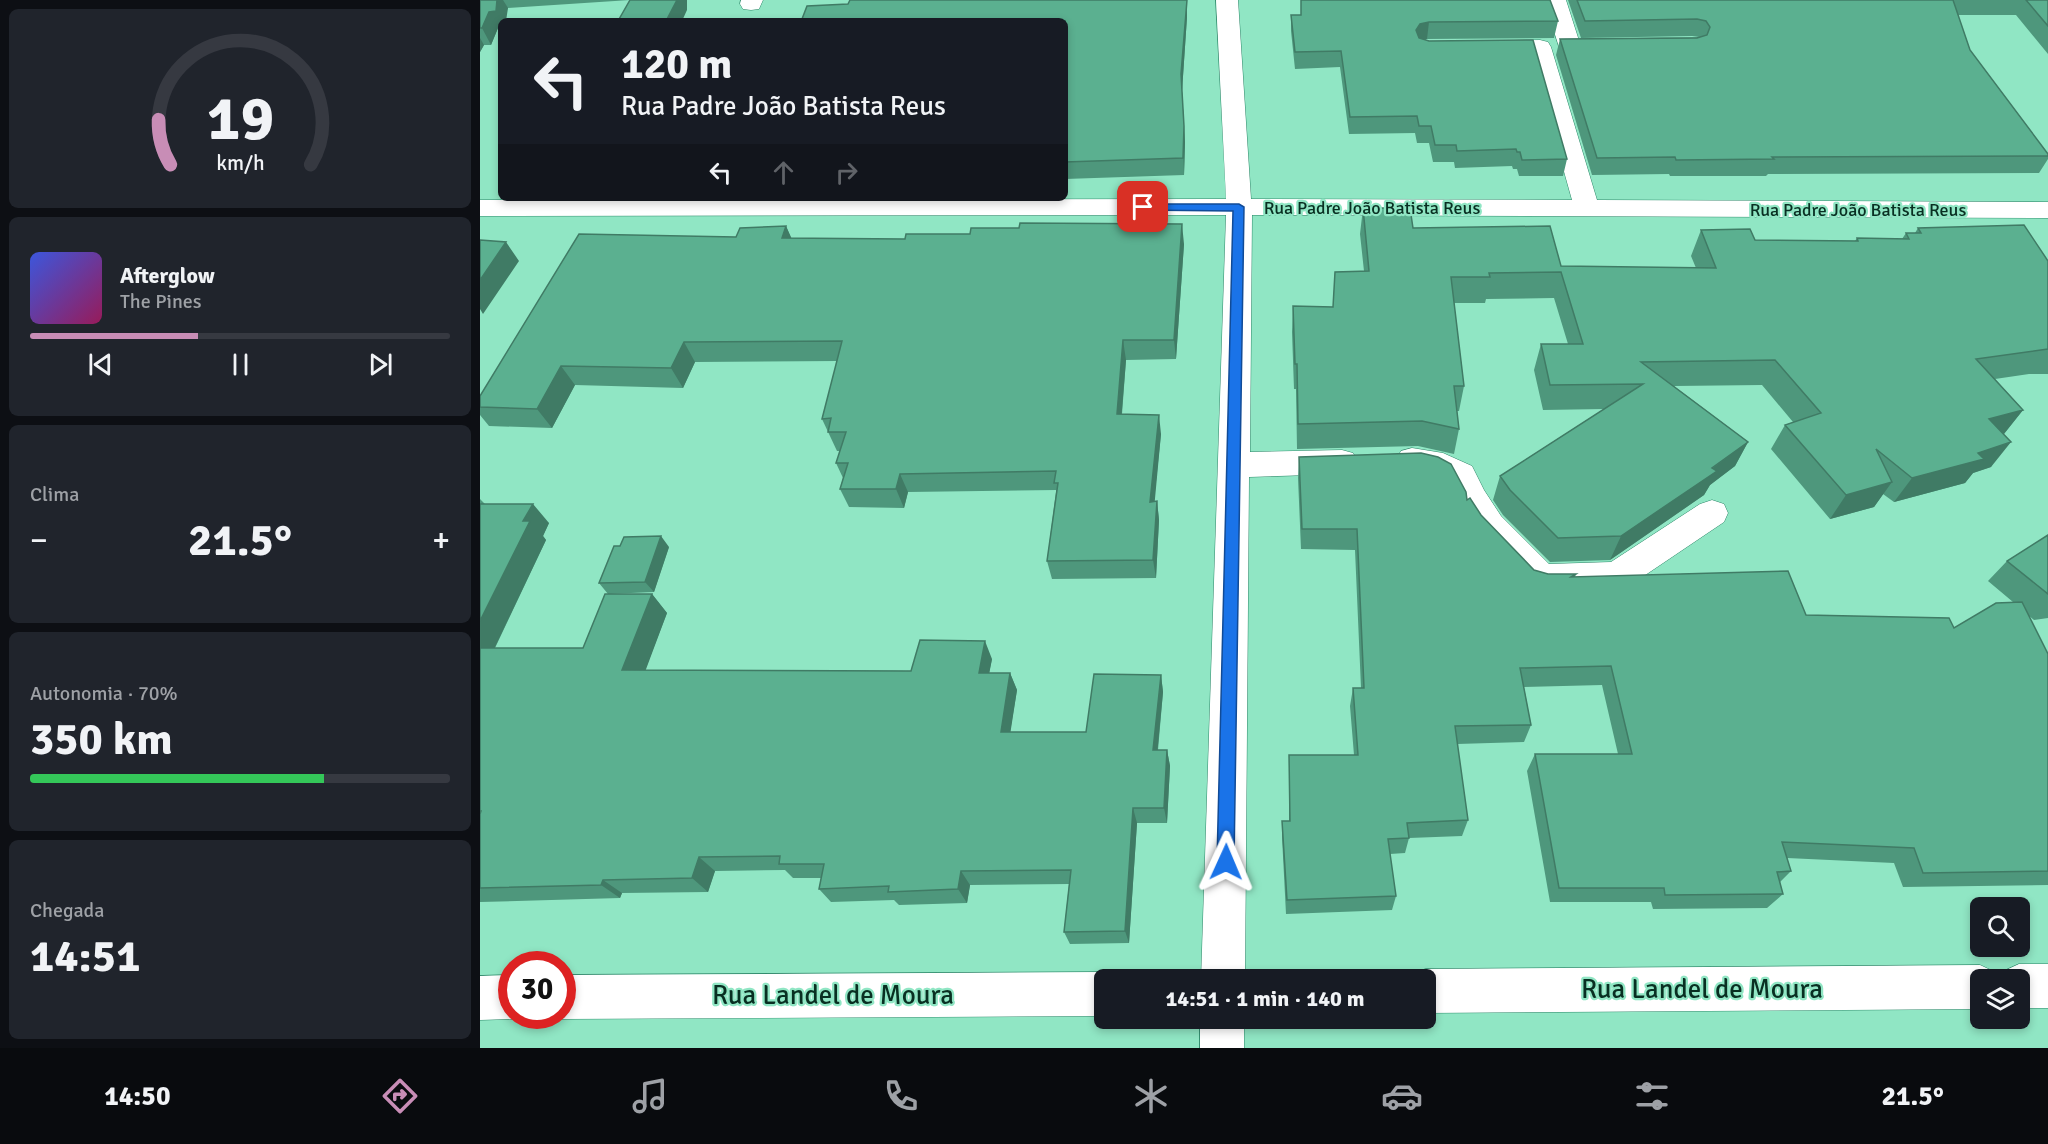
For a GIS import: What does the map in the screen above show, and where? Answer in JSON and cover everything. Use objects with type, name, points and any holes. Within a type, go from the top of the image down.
[{"type":"street","points":[[1223,969],[1239,207],[1227,0]]},
{"type":"street","points":[[1472,48],[1581,47],[1555,0]]},
{"type":"street","points":[[1540,47],[1587,209]]},
{"type":"street","name":"Rua Padre João Batista Reus","points":[[480,208],[620,203],[2048,210]]},
{"type":"street","points":[[1234,465],[1418,460],[1443,465],[1461,475],[1470,496],[1490,525],[1541,578],[1617,576],[1712,513]]},
{"type":"street","points":[[2030,986],[2048,986]]},
{"type":"street","name":"Rua Landel de Moura","points":[[1436,991],[1970,987]]},
{"type":"street","name":"Rua Landel de Moura","points":[[576,997],[1094,994]]},
{"type":"street","points":[[480,998],[498,998]]},
{"type":"street","points":[[1222,1029],[1222,1048]]},
{"type":"building","points":[[480,0],[497,0],[496,11],[489,12],[482,28],[480,28]]},
{"type":"building","points":[[630,0],[677,0],[668,18],[620,18]]},
{"type":"building","points":[[850,0],[1187,0],[1181,74],[1183,158],[1068,162],[1068,18],[802,18],[807,6],[848,4]]},
{"type":"building","points":[[1301,0],[1550,0],[1558,21],[1429,22],[1420,24],[1416,30],[1419,38],[1429,41],[1533,40],[1567,159],[1522,160],[1520,152],[1516,149],[1457,151],[1456,145],[1435,145],[1431,126],[1419,126],[1417,116],[1350,117],[1341,51],[1295,52],[1291,15],[1301,15]]},
{"type":"building","points":[[1577,0],[1953,0],[1970,50],[2048,156],[1772,157],[1774,159],[1676,160],[1675,157],[1597,158],[1560,39],[1697,38],[1707,35],[1710,27],[1706,21],[1697,19],[1585,21]]},
{"type":"building","points":[[2026,0],[2048,0],[2048,26]]},
{"type":"building","points":[[1363,208],[1410,208],[1413,228],[1550,226],[1561,266],[1716,268],[1701,230],[1750,229],[1755,240],[1858,241],[1857,238],[1909,239],[1906,233],[1921,233],[1918,228],[2024,225],[2048,261],[2048,349],[1976,359],[2023,410],[1989,419],[2011,442],[1978,453],[1984,459],[1912,478],[1876,449],[1892,482],[1846,495],[1785,425],[1821,413],[1775,360],[1641,362],[1748,442],[1712,468],[1717,471],[1621,536],[1558,538],[1510,490],[1500,476],[1643,384],[1550,385],[1541,344],[1583,344],[1561,272],[1489,273],[1490,277],[1451,277],[1464,386],[1454,386],[1459,429],[1422,421],[1298,424],[1293,306],[1333,307],[1335,272],[1369,271]]},
{"type":"building","points":[[1020,223],[1182,224],[1174,340],[1123,340],[1117,414],[1159,415],[1150,502],[1157,501],[1153,560],[1047,561],[1058,483],[1054,483],[1056,471],[900,474],[896,489],[840,489],[848,463],[836,463],[846,432],[828,432],[831,418],[822,419],[842,341],[684,342],[671,368],[561,366],[537,409],[480,407],[480,396],[579,234],[736,237],[740,228],[786,226],[782,238],[905,239],[906,234],[970,234],[971,228],[1019,228]]},
{"type":"building","points":[[480,240],[506,242],[480,280]]},
{"type":"building","points":[[1421,453],[1438,457],[1451,464],[1466,492],[1467,500],[1470,498],[1481,515],[1534,570],[1548,574],[1576,574],[1571,577],[1788,571],[1806,615],[1949,618],[1954,628],[1996,603],[2022,602],[2048,654],[2048,871],[1923,873],[1914,848],[1782,842],[1791,871],[1777,872],[1783,894],[1665,895],[1664,888],[1559,888],[1535,754],[1632,754],[1611,666],[1520,668],[1531,725],[1455,726],[1468,820],[1407,823],[1409,838],[1388,839],[1396,896],[1287,900],[1282,821],[1290,821],[1289,755],[1358,755],[1353,688],[1364,688],[1357,529],[1302,529],[1299,457]]},
{"type":"building","points":[[480,504],[533,504],[523,521],[530,521],[480,621]]},
{"type":"building","points":[[2048,535],[2048,594],[2007,561]]},
{"type":"building","points":[[661,536],[645,582],[599,583],[614,546],[620,546],[624,537]]},
{"type":"building","points":[[605,594],[652,594],[622,670],[911,671],[920,640],[985,641],[979,673],[1010,673],[1001,732],[1086,732],[1094,674],[1161,675],[1153,750],[1167,750],[1164,808],[1133,808],[1125,931],[1064,932],[1071,870],[961,871],[958,889],[888,892],[889,886],[819,889],[824,864],[779,864],[780,856],[699,857],[692,878],[603,880],[601,885],[480,888],[480,648],[583,648]]},
{"type":"route","points":[[1143,207],[1239,207],[1226,862]]}]
